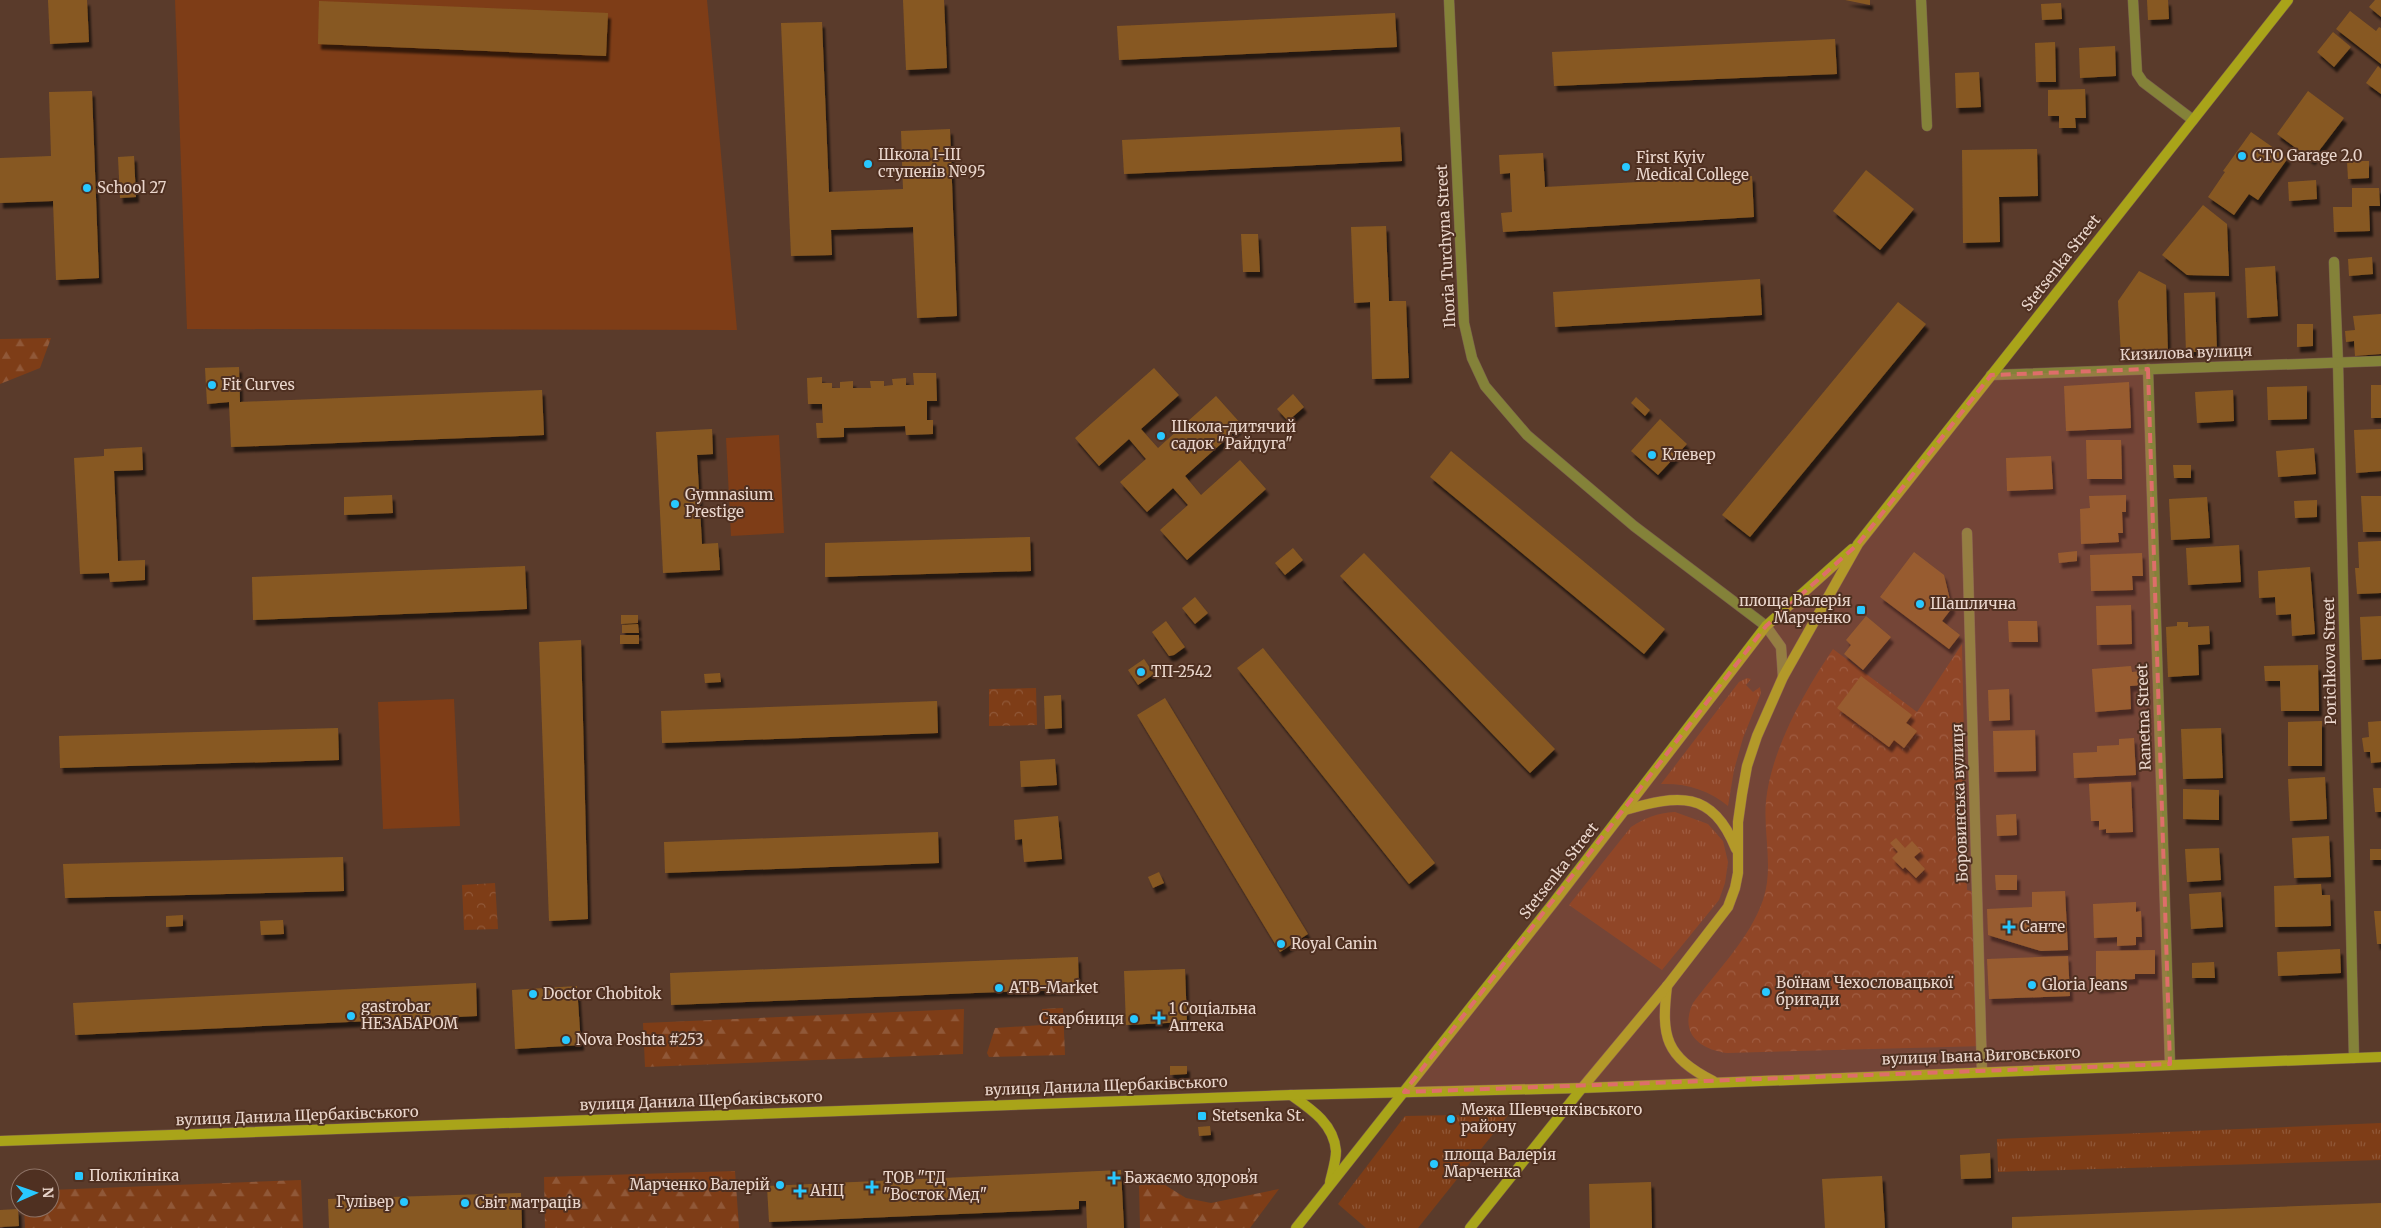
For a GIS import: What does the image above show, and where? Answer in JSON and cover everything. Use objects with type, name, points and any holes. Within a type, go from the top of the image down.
[{"type":"main road","name":"Stetsenka Street","points":[[1470,1228],[1582,1088],[1667,986],[1728,907],[1738,874],[1738,822],[1747,766],[1757,736],[1784,677],[1858,544],[2288,0]]},
{"type":"main road","name":"Stetsenka Street","points":[[1296,1228],[1625,810],[1766,626],[1858,544]]},
{"type":"main road","points":[[1625,810],[1658,801],[1678,799],[1699,803],[1717,816],[1730,833],[1738,853]]},
{"type":"main road","points":[[1667,986],[1663,1017],[1667,1041],[1680,1058],[1697,1072],[1714,1081]]},
{"type":"main road","name":"вулиця Івана Виговського","points":[[1582,1088],[1714,1081],[2381,1057]]},
{"type":"main road","points":[[1404,1092],[1582,1088]]},
{"type":"main road","name":"вулиця Данила Щербаківського","points":[[0,1141],[1404,1092]]},
{"type":"main road","points":[[1291,1095],[1316,1113],[1329,1129],[1336,1152],[1330,1184]]},
{"type":"street","name":"Ihoria Turchyna Street","points":[[1449,0],[1464,323],[1472,358],[1485,386],[1527,435],[1634,526],[1766,626],[1782,647],[1784,677]]},
{"type":"street","points":[[1921,0],[1927,126]]},
{"type":"street","points":[[2133,0],[2137,74],[2143,82],[2193,120]]},
{"type":"street","name":"Porichkova Street","points":[[2334,262],[2354,1058]]},
{"type":"street","name":"Кизилова вулиця","points":[[1991,375],[2381,361]]},
{"type":"street","name":"Ranetna Street","points":[[2148,369],[2170,1064]]},
{"type":"street","name":"Боровинська вулиця","points":[[1967,533],[1982,1072]]},
{"type":"highlighted area","points":[[2148,369],[2170,1064],[1404,1092],[1766,626],[1858,544],[1991,375]]},
{"type":"green space","points":[[175,0],[707,0],[737,330],[187,329]]},
{"type":"green space","points":[[51,338],[40,368],[0,384],[0,339]]},
{"type":"green space","points":[[779,435],[784,533],[731,536],[726,438]]},
{"type":"green space","points":[[1962,644],[1967,890],[1982,894],[1985,1046],[1727,1053],[1708,1048],[1700,1043],[1694,1038],[1688,1023],[1693,1003],[1750,928],[1763,900],[1768,876],[1765,813],[1774,762],[1790,722],[1833,649],[1917,712]]},
{"type":"green space","points":[[1747,678],[1751,679],[1746,685],[1753,692],[1760,687],[1761,693],[1743,738],[1734,770],[1728,806],[1705,792],[1688,786],[1661,784],[1739,682]]},
{"type":"green space","points":[[1036,688],[1037,725],[989,726],[989,689]]},
{"type":"green space","points":[[454,699],[460,826],[383,829],[378,702]]},
{"type":"green space","points":[[1675,812],[1708,824],[1723,841],[1728,862],[1725,883],[1719,900],[1662,970],[1569,905],[1631,827],[1652,816]]},
{"type":"green space","points":[[495,883],[498,929],[464,930],[462,885]]},
{"type":"green space","points":[[1063,1008],[1065,1055],[989,1057],[987,1053],[995,1028],[1042,1025],[1042,1009]]},
{"type":"green space","points":[[964,1009],[963,1054],[645,1067],[643,1023]]},
{"type":"green space","points":[[1509,1114],[1418,1228],[1366,1228],[1338,1204],[1405,1116]]},
{"type":"green space","points":[[2381,1123],[2381,1160],[1998,1172],[1997,1139]]},
{"type":"green space","points":[[735,1171],[739,1228],[545,1228],[544,1177]]},
{"type":"green space","points":[[1152,1177],[1186,1198],[1211,1203],[1279,1189],[1250,1228],[1140,1228],[1139,1186]]},
{"type":"green space","points":[[301,1180],[303,1228],[25,1228],[24,1218],[60,1218],[60,1190]]},
{"type":"building","points":[[48,0],[87,0],[89,42],[50,44]]},
{"type":"building","points":[[903,0],[944,0],[947,68],[906,70]]},
{"type":"building","points":[[1845,0],[1870,0],[1870,5]]},
{"type":"building","points":[[2147,0],[2168,0],[2169,19],[2148,20]]},
{"type":"building","points":[[2375,0],[2381,0],[2381,17],[2369,7]]},
{"type":"building","points":[[319,1],[608,13],[606,56],[318,44]]},
{"type":"building","points":[[2061,3],[2062,19],[2042,20],[2041,4]]},
{"type":"building","points":[[2350,11],[2376,31],[2379,27],[2381,28],[2381,64],[2336,29]]},
{"type":"building","points":[[1395,13],[1397,47],[1119,60],[1117,26]]},
{"type":"building","points":[[822,22],[829,192],[903,189],[901,131],[950,129],[957,316],[917,318],[913,227],[831,230],[832,255],[791,256],[781,23]]},
{"type":"building","points":[[2333,32],[2351,47],[2334,67],[2317,52]]},
{"type":"building","points":[[1835,39],[1837,74],[1554,86],[1552,52]]},
{"type":"building","points":[[2055,42],[2056,82],[2036,82],[2035,43]]},
{"type":"building","points":[[2115,46],[2116,76],[2080,78],[2079,48]]},
{"type":"building","points":[[2378,66],[2381,69],[2381,94],[2366,83]]},
{"type":"building","points":[[1979,72],[1981,107],[1956,108],[1955,73]]},
{"type":"building","points":[[2085,89],[2086,118],[2075,118],[2076,128],[2059,128],[2059,116],[2048,116],[2048,90]]},
{"type":"building","points":[[92,91],[99,278],[56,280],[53,201],[0,203],[0,158],[51,156],[49,92]]},
{"type":"building","points":[[2308,91],[2344,118],[2312,160],[2277,134]]},
{"type":"building","points":[[1400,127],[1402,161],[1124,174],[1122,140]]},
{"type":"building","points":[[2251,132],[2288,158],[2258,200],[2249,194],[2234,215],[2208,197],[2225,172],[2223,171]]},
{"type":"building","points":[[2037,149],[2038,196],[1999,197],[2000,242],[1963,243],[1962,150]]},
{"type":"building","points":[[1543,153],[1545,187],[1752,176],[1754,217],[1503,232],[1501,213],[1512,212],[1510,173],[1500,174],[1499,155]]},
{"type":"building","points":[[134,156],[136,197],[120,198],[118,157]]},
{"type":"building","points":[[2347,161],[2369,161],[2369,178],[2348,179]]},
{"type":"building","points":[[1866,170],[1914,209],[1880,250],[1833,211]]},
{"type":"building","points":[[2316,180],[2317,199],[2289,201],[2288,182]]},
{"type":"building","points":[[2352,188],[2379,188],[2380,206],[2369,206],[2370,231],[2334,232],[2333,207],[2352,207]]},
{"type":"building","points":[[2203,205],[2227,224],[2229,276],[2187,275],[2162,255]]},
{"type":"building","points":[[1386,226],[1389,301],[1406,301],[1409,378],[1372,379],[1370,302],[1354,303],[1351,227]]},
{"type":"building","points":[[1241,234],[1258,234],[1260,272],[1243,272]]},
{"type":"building","points":[[2372,257],[2373,274],[2349,276],[2348,259]]},
{"type":"building","points":[[2275,266],[2278,316],[2247,318],[2245,268]]},
{"type":"building","points":[[2139,271],[2166,285],[2168,354],[2121,356],[2118,301]]},
{"type":"building","points":[[1760,279],[1762,315],[1555,327],[1553,292]]},
{"type":"building","points":[[2215,292],[2217,352],[2186,352],[2184,293]]},
{"type":"building","points":[[1898,302],[1926,324],[1750,537],[1722,515]]},
{"type":"building","points":[[2381,314],[2381,354],[2355,356],[2354,341],[2346,342],[2345,331],[2355,330],[2353,316]]},
{"type":"building","points":[[2297,324],[2313,324],[2313,346],[2297,347]]},
{"type":"building","points":[[239,367],[240,402],[542,390],[544,435],[231,447],[229,402],[207,404],[205,368]]},
{"type":"building","points":[[1154,368],[1179,395],[1141,429],[1158,448],[1216,396],[1242,425],[1185,476],[1201,495],[1240,460],[1266,489],[1187,560],[1160,530],[1188,505],[1173,488],[1147,512],[1120,482],[1146,459],[1129,439],[1099,466],[1075,438]]},
{"type":"building","points":[[913,373],[936,373],[937,401],[927,401],[927,420],[933,420],[933,434],[906,435],[905,426],[844,428],[844,437],[817,438],[816,423],[823,423],[822,404],[808,404],[807,378],[822,377],[822,383],[832,383],[832,388],[840,388],[840,382],[853,381],[853,388],[871,388],[870,381],[884,381],[884,386],[893,385],[892,379],[906,378],[906,385],[914,385]]},
{"type":"building","points":[[2129,382],[2131,428],[2066,431],[2064,386]]},
{"type":"building","points":[[2371,385],[2381,385],[2381,418],[2371,418]]},
{"type":"building","points":[[2307,386],[2307,419],[2268,420],[2267,387]]},
{"type":"building","points":[[2233,390],[2234,421],[2197,423],[2195,392]]},
{"type":"building","points":[[1293,394],[1304,407],[1288,421],[1277,409]]},
{"type":"building","points":[[1636,397],[1650,410],[1645,416],[1631,403]]},
{"type":"building","points":[[1660,419],[1687,444],[1658,475],[1631,451]]},
{"type":"building","points":[[712,429],[713,454],[697,455],[702,544],[718,543],[720,570],[663,573],[656,432]]},
{"type":"building","points":[[2381,429],[2381,471],[2356,473],[2354,430]]},
{"type":"building","points":[[2086,440],[2121,440],[2122,479],[2087,479]]},
{"type":"building","points":[[142,447],[143,470],[114,471],[118,561],[145,560],[145,580],[110,582],[109,573],[80,574],[74,458],[104,456],[104,449]]},
{"type":"building","points":[[2314,448],[2316,474],[2278,477],[2276,451]]},
{"type":"building","points":[[1451,451],[1665,629],[1644,654],[1430,477]]},
{"type":"building","points":[[2051,456],[2053,489],[2007,491],[2006,458]]},
{"type":"building","points":[[2173,465],[2191,465],[2191,478],[2174,478]]},
{"type":"building","points":[[392,495],[393,513],[344,515],[344,497]]},
{"type":"building","points":[[2126,495],[2126,512],[2122,512],[2123,533],[2118,533],[2119,542],[2081,544],[2080,509],[2090,508],[2089,496]]},
{"type":"building","points":[[2361,496],[2381,496],[2381,532],[2363,532]]},
{"type":"building","points":[[2207,497],[2210,538],[2171,540],[2169,499]]},
{"type":"building","points":[[2317,500],[2317,517],[2295,518],[2294,501]]},
{"type":"building","points":[[1030,537],[1031,571],[825,577],[825,543]]},
{"type":"building","points":[[2381,541],[2381,593],[2357,594],[2355,568],[2359,568],[2358,542]]},
{"type":"building","points":[[2239,545],[2241,582],[2188,585],[2186,548]]},
{"type":"building","points":[[1293,548],[1303,560],[1285,575],[1275,563]]},
{"type":"building","points":[[2077,551],[2077,561],[2059,563],[2058,553]]},
{"type":"building","name":"Шашлична","points":[[1914,552],[1944,575],[1952,608],[1942,621],[1960,635],[1949,649],[1880,597]]},
{"type":"building","points":[[1364,553],[1555,749],[1530,773],[1340,576]]},
{"type":"building","points":[[2142,553],[2143,576],[2132,576],[2133,590],[2091,591],[2090,555]]},
{"type":"building","points":[[525,566],[527,609],[253,620],[252,577]]},
{"type":"building","points":[[2310,567],[2315,634],[2292,636],[2291,614],[2276,615],[2275,597],[2259,598],[2258,571]]},
{"type":"building","points":[[1195,597],[1208,613],[1195,624],[1182,608]]},
{"type":"building","points":[[2131,605],[2132,644],[2097,645],[2096,606]]},
{"type":"building","points":[[621,615],[638,615],[638,623],[621,624]]},
{"type":"building","points":[[1866,616],[1891,637],[1863,670],[1844,654],[1851,645],[1846,640]]},
{"type":"building","points":[[2381,616],[2381,659],[2362,660],[2360,617]]},
{"type":"building","points":[[1166,621],[1185,647],[1174,655],[1169,656],[1152,632]]},
{"type":"building","points":[[2008,621],[2037,621],[2038,642],[2009,642]]},
{"type":"building","points":[[2177,622],[2188,622],[2188,627],[2209,626],[2210,644],[2198,645],[2199,675],[2168,677],[2166,627],[2177,626]]},
{"type":"building","points":[[638,624],[639,633],[622,633],[622,625]]},
{"type":"building","points":[[620,635],[639,635],[639,644],[620,644]]},
{"type":"building","points":[[581,640],[588,919],[549,921],[539,642]]},
{"type":"building","points":[[1263,648],[1435,863],[1409,884],[1237,668]]},
{"type":"building","name":"ТП-2542","points":[[1144,659],[1154,674],[1138,685],[1128,670]]},
{"type":"building","points":[[2318,665],[2319,711],[2281,711],[2280,681],[2265,681],[2264,666]]},
{"type":"building","points":[[2131,666],[2132,672],[2142,671],[2143,685],[2130,686],[2131,709],[2095,712],[2092,669]]},
{"type":"building","points":[[720,673],[721,682],[705,683],[704,674]]},
{"type":"building","points":[[1861,676],[1912,715],[1906,723],[1917,731],[1904,748],[1894,740],[1889,747],[1837,708]]},
{"type":"building","points":[[2009,689],[2010,720],[1989,721],[1988,690]]},
{"type":"building","points":[[1061,695],[1062,728],[1045,729],[1044,696]]},
{"type":"building","points":[[1165,698],[1308,934],[1280,952],[1137,715]]},
{"type":"building","points":[[937,701],[938,733],[662,743],[661,711]]},
{"type":"building","points":[[2322,721],[2322,766],[2288,766],[2288,722]]},
{"type":"building","points":[[2381,721],[2381,762],[2371,763],[2370,752],[2364,752],[2362,738],[2369,737],[2368,722]]},
{"type":"building","points":[[338,728],[339,760],[60,768],[59,736]]},
{"type":"building","points":[[2221,728],[2223,778],[2183,779],[2181,729]]},
{"type":"building","points":[[2035,730],[2036,771],[1994,772],[1993,731]]},
{"type":"building","points":[[2134,738],[2136,775],[2074,778],[2073,753],[2097,752],[2097,746],[2119,745],[2119,739]]},
{"type":"building","points":[[1055,759],[1057,785],[1021,787],[1020,761]]},
{"type":"building","points":[[2325,777],[2327,819],[2290,821],[2288,779]]},
{"type":"building","points":[[2131,782],[2133,832],[2106,833],[2106,829],[2099,830],[2099,821],[2091,821],[2089,784]]},
{"type":"building","points":[[2373,788],[2381,788],[2381,812],[2375,812]]},
{"type":"building","points":[[2183,789],[2219,790],[2219,820],[2183,819]]},
{"type":"building","points":[[2016,814],[2017,835],[1997,836],[1996,815]]},
{"type":"building","points":[[1058,816],[1062,859],[1024,862],[1022,839],[1015,840],[1014,820]]},
{"type":"building","points":[[938,832],[939,863],[665,873],[664,842]]},
{"type":"building","points":[[2329,836],[2331,877],[2294,878],[2292,838]]},
{"type":"building","points":[[1896,838],[1905,848],[1912,841],[1921,851],[1914,857],[1925,869],[1916,878],[1892,858],[1898,852],[1890,843]]},
{"type":"building","points":[[2219,848],[2221,880],[2187,882],[2185,849]]},
{"type":"building","points":[[2370,849],[2381,849],[2381,860],[2370,860]]},
{"type":"building","points":[[343,857],[344,891],[65,898],[63,864]]},
{"type":"building","points":[[1159,872],[1164,883],[1153,888],[1148,877]]},
{"type":"building","points":[[1995,875],[2017,875],[2017,890],[1996,890]]},
{"type":"building","points":[[2321,884],[2322,895],[2330,895],[2331,926],[2275,927],[2274,886]]},
{"type":"building","points":[[2065,891],[2068,950],[2041,951],[1988,935],[1987,909],[2032,907],[2032,892]]},
{"type":"building","points":[[2221,892],[2223,927],[2191,929],[2189,894]]},
{"type":"building","points":[[2136,902],[2136,912],[2141,911],[2142,937],[2136,937],[2136,945],[2117,946],[2117,937],[2094,938],[2093,904]]},
{"type":"building","points":[[2374,911],[2381,911],[2381,944],[2377,944]]},
{"type":"building","points":[[183,915],[183,926],[166,927],[166,916]]},
{"type":"building","points":[[283,920],[284,934],[261,935],[260,921]]},
{"type":"building","points":[[2340,949],[2341,973],[2278,976],[2277,952]]},
{"type":"building","points":[[2155,950],[2155,974],[2135,974],[2135,979],[2111,980],[2112,987],[2096,988],[2096,951]]},
{"type":"building","points":[[2068,956],[2070,996],[1989,999],[1987,959]]},
{"type":"building","points":[[1078,957],[1079,989],[671,1005],[670,973]]},
{"type":"building","points":[[2214,962],[2215,978],[2192,978],[2192,963]]},
{"type":"building","points":[[1185,969],[1187,1022],[1126,1025],[1124,971]]},
{"type":"building","points":[[476,983],[477,1016],[75,1035],[73,1003]]},
{"type":"building","points":[[577,986],[581,1045],[515,1049],[512,990]]},
{"type":"building","points":[[1170,1066],[1187,1066],[1187,1074],[1170,1075]]},
{"type":"building","points":[[1210,1126],[1211,1135],[1199,1136],[1198,1127]]},
{"type":"building","points":[[1990,1153],[1991,1178],[1961,1179],[1960,1155]]},
{"type":"building","points":[[1121,1170],[1124,1228],[1087,1228],[1086,1201],[1079,1201],[1079,1209],[769,1222],[767,1186]]},
{"type":"building","points":[[1882,1176],[1885,1228],[1825,1228],[1822,1179]]},
{"type":"building","points":[[1651,1182],[1652,1228],[1590,1228],[1589,1184]]},
{"type":"building","points":[[521,1193],[522,1228],[329,1228],[328,1199]]},
{"type":"building","points":[[2381,1203],[2381,1228],[2012,1228],[2012,1217]]},
{"type":"building","points":[[10,1209],[10,1218],[19,1218],[19,1226],[0,1227],[0,1210]]},
{"type":"place","name":"СТО Garage 2.0","points":[[2242,156]]},
{"type":"place","name":"Школа І-ІІІ ступенів №95","points":[[868,164]]},
{"type":"place","name":"First Kyiv Medical College","points":[[1626,167]]},
{"type":"place","name":"School 27","points":[[87,188]]},
{"type":"place","name":"Fit Curves","points":[[212,385]]},
{"type":"place","name":"Школа-дитячий садок \"Райдуга\"","points":[[1161,436]]},
{"type":"place","name":"Клевер","points":[[1652,455]]},
{"type":"place","name":"Gymnasium Prestige","points":[[675,504]]},
{"type":"place","name":"Шашлична","points":[[1920,604]]},
{"type":"place","name":"площа Валерія Марченко","points":[[1861,610]]},
{"type":"place","name":"ТП-2542","points":[[1141,672]]},
{"type":"place","name":"Санте","points":[[2009,927]]},
{"type":"place","name":"Royal Canin","points":[[1281,944]]},
{"type":"place","name":"Gloria Jeans","points":[[2032,985]]},
{"type":"place","name":"ATB-Market","points":[[999,988]]},
{"type":"place","name":"Воїнам Чехословацької бригади","points":[[1766,992]]},
{"type":"place","name":"Doctor Chobitok","points":[[533,994]]},
{"type":"place","name":"gastrobar НЕЗАБАРОМ","points":[[351,1016]]},
{"type":"place","name":"1 Соціальна Аптека","points":[[1159,1018]]},
{"type":"place","name":"Скарбниця","points":[[1134,1019]]},
{"type":"place","name":"Nova Poshta #253","points":[[566,1040]]},
{"type":"place","name":"Stetsenka St.","points":[[1202,1116]]},
{"type":"place","name":"Межа Шевченківського району","points":[[1451,1119]]},
{"type":"place","name":"площа Валерія Марченка","points":[[1434,1164]]},
{"type":"place","name":"Поліклініка","points":[[79,1176]]},
{"type":"place","name":"Бажаємо здоровʼя","points":[[1114,1178]]},
{"type":"place","name":"Марченко Валерій","points":[[780,1185]]},
{"type":"place","name":"ТОВ \"ТД \"Восток Мед\"","points":[[872,1187]]},
{"type":"place","name":"АНЦ","points":[[800,1191]]},
{"type":"place","name":"Гулівер","points":[[404,1202]]},
{"type":"place","name":"Світ матраців","points":[[465,1203]]}]
